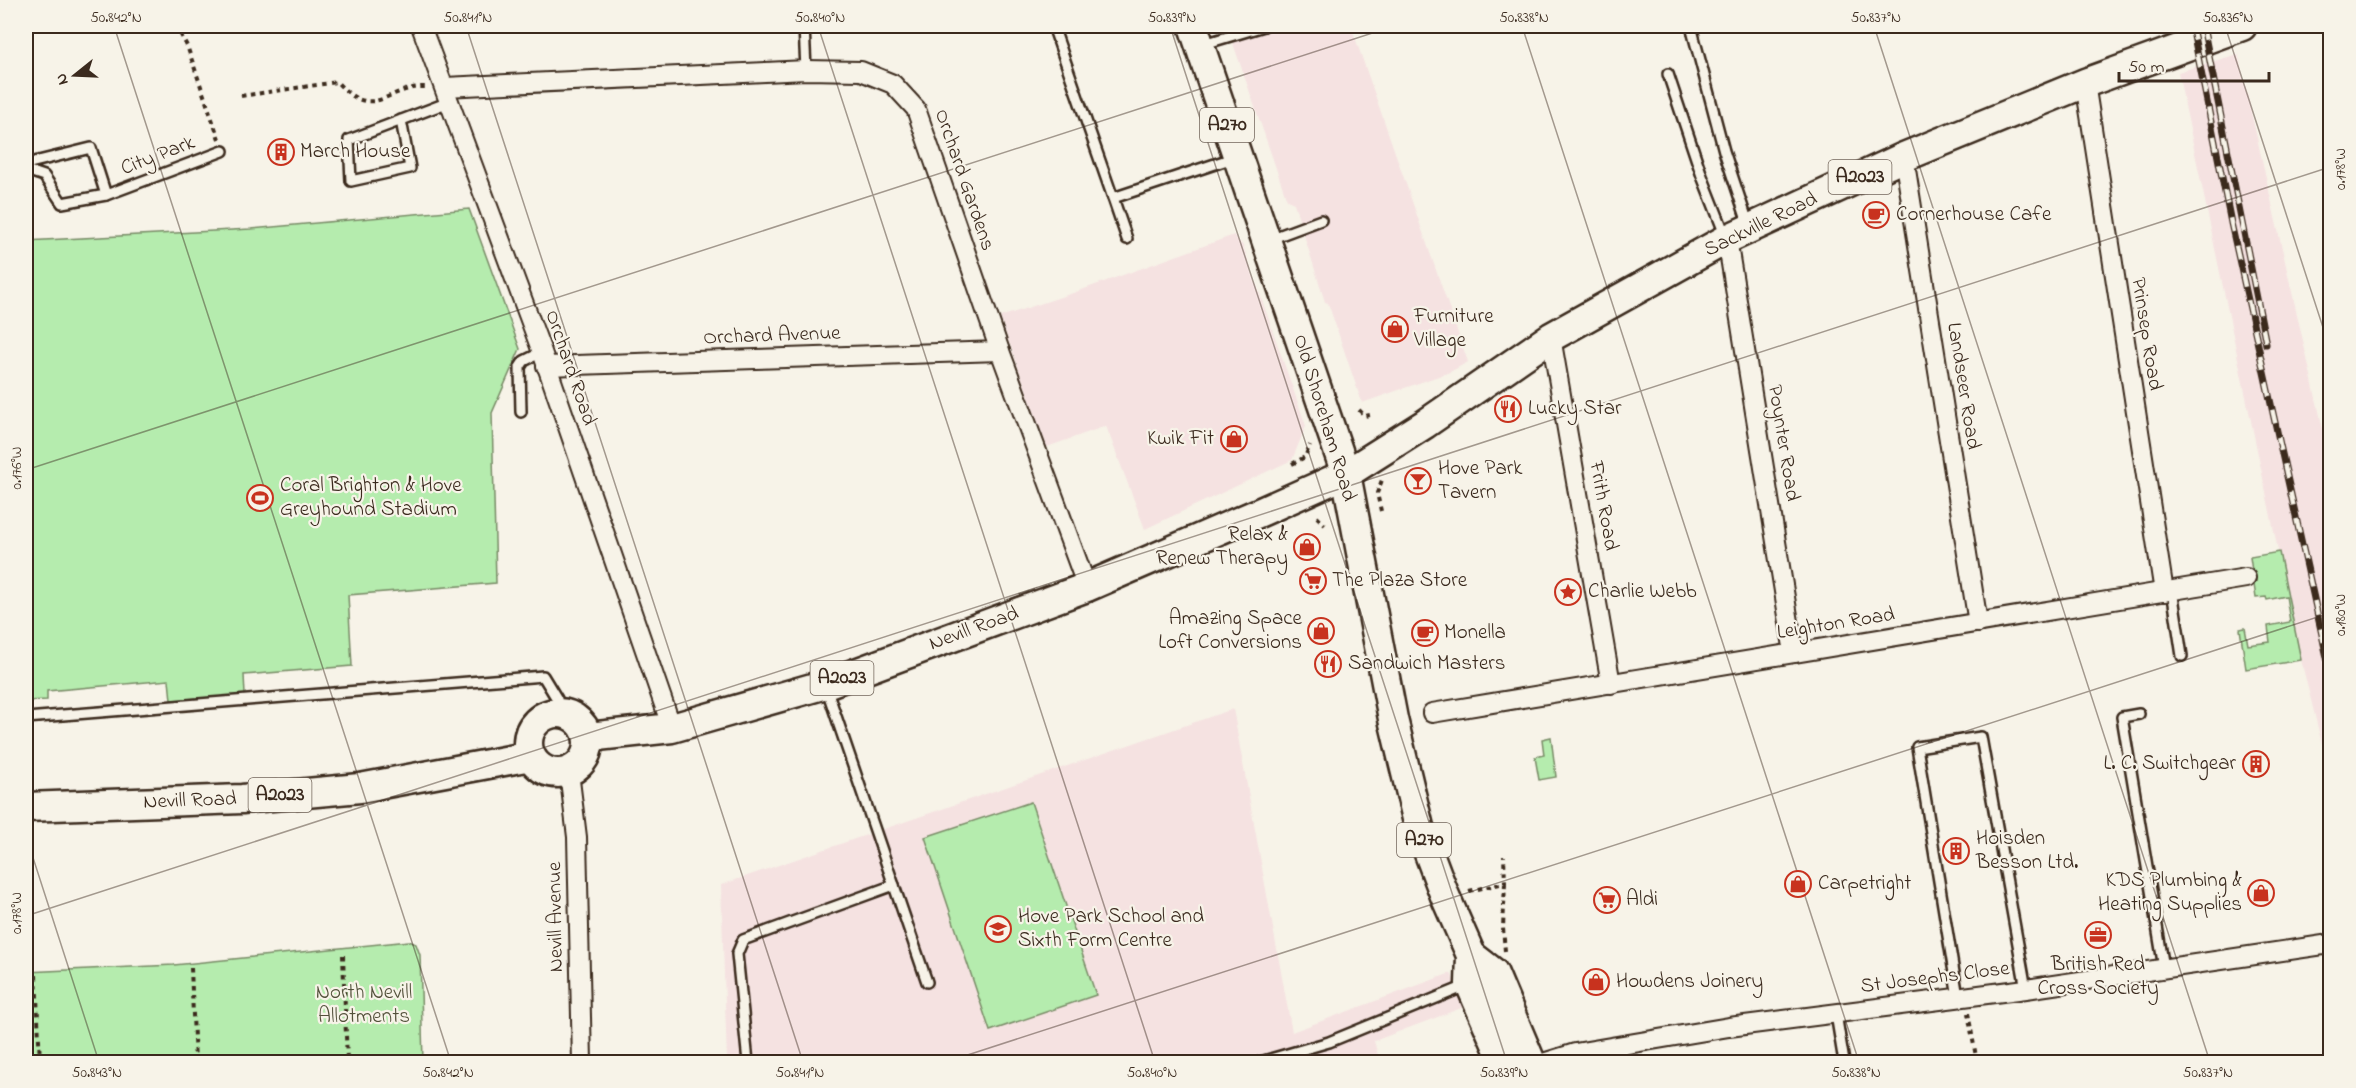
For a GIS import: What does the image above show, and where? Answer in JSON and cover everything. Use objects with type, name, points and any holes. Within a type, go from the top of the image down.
[{"type":"main road","name":"Sackville Road","points":[[1346,474],[1425,424],[1551,337],[1738,234],[1904,157],[2085,83],[2242,26]]},
{"type":"main road","name":"Old Shoreham Road","points":[[1196,35],[1346,474],[1393,718],[1419,827],[1445,896],[1471,955],[1470,984],[1504,1062]]},
{"type":"main road","name":"Nevill Road","points":[[588,737],[672,728],[826,684],[1087,587],[1346,474]]},
{"type":"main road","points":[[558,712],[577,719],[584,727],[588,737],[588,747],[585,758],[578,766],[569,772],[551,773],[536,764],[528,744],[536,722],[546,715],[558,712]]},
{"type":"main road","name":"Nevill Road","points":[[26,807],[242,799],[360,788],[531,756]]},
{"type":"main road","name":"Old Shoreham Road","points":[[1471,955],[1493,972],[1531,1062]]},
{"type":"street","name":"Orchard Road","points":[[421,26],[544,359],[672,728]]},
{"type":"street","name":"Orchard Gardens","points":[[447,94],[806,70],[861,71],[893,84],[916,109],[1000,351],[1087,587]]},
{"type":"street","name":"Prinsep Road","points":[[2085,83],[2168,591]]},
{"type":"street","name":"Landseer Road","points":[[1904,157],[1978,623]]},
{"type":"street","name":"Poynter Road","points":[[1738,234],[1794,653]]},
{"type":"street","name":"Frith Road","points":[[1551,337],[1611,684]]},
{"type":"street","name":"Orchard Avenue","points":[[544,359],[1000,351]]},
{"type":"street","name":"Leighton Road","points":[[1432,713],[2246,578]]},
{"type":"street","name":"Nevill Avenue","points":[[569,772],[577,837],[582,1062]]},
{"type":"street","name":"St Josephs Close","points":[[1546,1062],[1575,1053],[1650,1039],[2026,989],[2331,944]]},
{"type":"lane","points":[[804,26],[806,70]]},
{"type":"lane","points":[[1053,26],[1127,239]]},
{"type":"lane","points":[[1196,35],[1264,26]]},
{"type":"lane","points":[[1691,26],[1724,151],[1738,234]]},
{"type":"lane","points":[[1668,74],[1702,176],[1738,234]]},
{"type":"lane","points":[[401,120],[410,168],[351,181],[349,140],[401,120],[447,94]]},
{"type":"lane","points":[[26,164],[91,147],[106,195]]},
{"type":"lane","name":"City Park","points":[[26,170],[44,176],[62,203],[106,195],[223,151]]},
{"type":"lane","points":[[1113,198],[1238,157]]},
{"type":"lane","points":[[1267,240],[1321,220]]},
{"type":"lane","points":[[521,412],[520,367],[524,361],[544,359]]},
{"type":"lane","name":"Prinsep Road","points":[[2168,591],[2182,656]]},
{"type":"lane","points":[[26,718],[543,676],[557,699],[558,712]]},
{"type":"lane","points":[[826,684],[927,982]]},
{"type":"lane","points":[[2139,714],[2122,717],[2164,968]]},
{"type":"lane","points":[[1962,997],[1917,747],[1981,737],[2026,989]]},
{"type":"lane","points":[[748,1062],[737,954],[743,940],[894,885]]},
{"type":"lane","points":[[1260,1062],[1329,1042],[1470,984]]},
{"type":"lane","points":[[1836,1014],[1844,1062]]},
{"type":"path","points":[[176,26],[187,46],[223,151]]},
{"type":"path","points":[[241,96],[337,81],[360,100],[380,101],[415,87],[447,94]]},
{"type":"path","points":[[1359,410],[1365,416],[1374,414]]},
{"type":"path","points":[[1292,464],[1305,457],[1310,446],[1310,436]]},
{"type":"path","points":[[1381,511],[1377,493],[1384,476]]},
{"type":"path","points":[[1317,517],[1324,525]]},
{"type":"path","points":[[1504,856],[1503,928],[1506,960]]},
{"type":"path","points":[[1445,896],[1505,883]]},
{"type":"path","points":[[343,955],[347,1062]]},
{"type":"path","points":[[191,968],[195,1062]]},
{"type":"path","points":[[36,975],[40,1062]]},
{"type":"path","points":[[1962,997],[1977,1062]]},
{"type":"shaded area","points":[[1227,26],[1351,26],[1468,362],[1450,372],[1362,403],[1328,303],[1325,302],[1294,203],[1287,200]]},
{"type":"shaded area","points":[[2238,54],[2330,460],[2330,776],[2301,660],[2178,72]]},
{"type":"shaded area","points":[[1234,235],[1243,246],[1306,426],[1292,460],[1145,529],[1106,426],[1047,447],[1000,317]]},
{"type":"shaded area","name":"Hove Park School and Sixth Form Centre","points":[[1233,709],[1292,1032],[1451,973],[1464,1007],[1374,1041],[1380,1062],[727,1062],[721,885]]},
{"type":"green space","name":"Coral Brighton & Hove Greyhound Stadium","points":[[469,209],[520,349],[492,413],[496,583],[348,595],[352,666],[244,675],[245,695],[171,700],[169,680],[47,691],[47,700],[26,701],[26,241],[251,229]]},
{"type":"green space","points":[[2279,552],[2301,660],[2246,669],[2240,629],[2245,628],[2248,645],[2270,642],[2268,626],[2290,622],[2286,596],[2267,600],[2266,597],[2256,598],[2250,557]]},
{"type":"green space","points":[[1551,737],[1556,777],[1539,780],[1535,757],[1544,755],[1542,739]]},
{"type":"green space","points":[[1031,802],[1096,995],[990,1031],[925,837]]},
{"type":"green space","name":"North Nevill Allotments","points":[[409,941],[416,944],[420,955],[423,1062],[26,1062],[26,972],[174,965]]},
{"type":"railway","points":[[2192,26],[2231,223],[2330,671]]},
{"type":"railway","points":[[2203,26],[2266,344]]},
{"type":"place","name":"March House","points":[[281,152]]},
{"type":"place","name":"Cornerhouse Cafe","points":[[1876,215]]},
{"type":"place","name":"Furniture Village","points":[[1395,329]]},
{"type":"place","name":"Lucky Star","points":[[1508,409]]},
{"type":"place","name":"Kwik Fit","points":[[1234,439]]},
{"type":"place","name":"Hove Park Tavern","points":[[1418,481]]},
{"type":"place","name":"Coral Brighton & Hove Greyhound Stadium","points":[[260,498]]},
{"type":"place","name":"Relax & Renew Therapy","points":[[1307,547]]},
{"type":"place","name":"The Plaza Store","points":[[1313,581]]},
{"type":"place","name":"Charlie Webb","points":[[1568,592]]},
{"type":"place","name":"Amazing Space Loft Conversions","points":[[1321,631]]},
{"type":"place","name":"Monella","points":[[1425,633]]},
{"type":"place","name":"Sandwich Masters","points":[[1328,664]]},
{"type":"place","name":"L. C. Switchgear","points":[[2256,764]]},
{"type":"place","name":"Hoisden Besson Ltd.","points":[[1956,851]]},
{"type":"place","name":"Carpetright","points":[[1798,884]]},
{"type":"place","name":"KDS Plumbing & Heating Supplies","points":[[2261,893]]},
{"type":"place","name":"Aldi","points":[[1607,900]]},
{"type":"place","name":"Hove Park School and Sixth Form Centre","points":[[998,929]]},
{"type":"place","name":"British Red Cross Society","points":[[2098,935]]},
{"type":"place","name":"Howdens Joinery","points":[[1596,982]]}]
